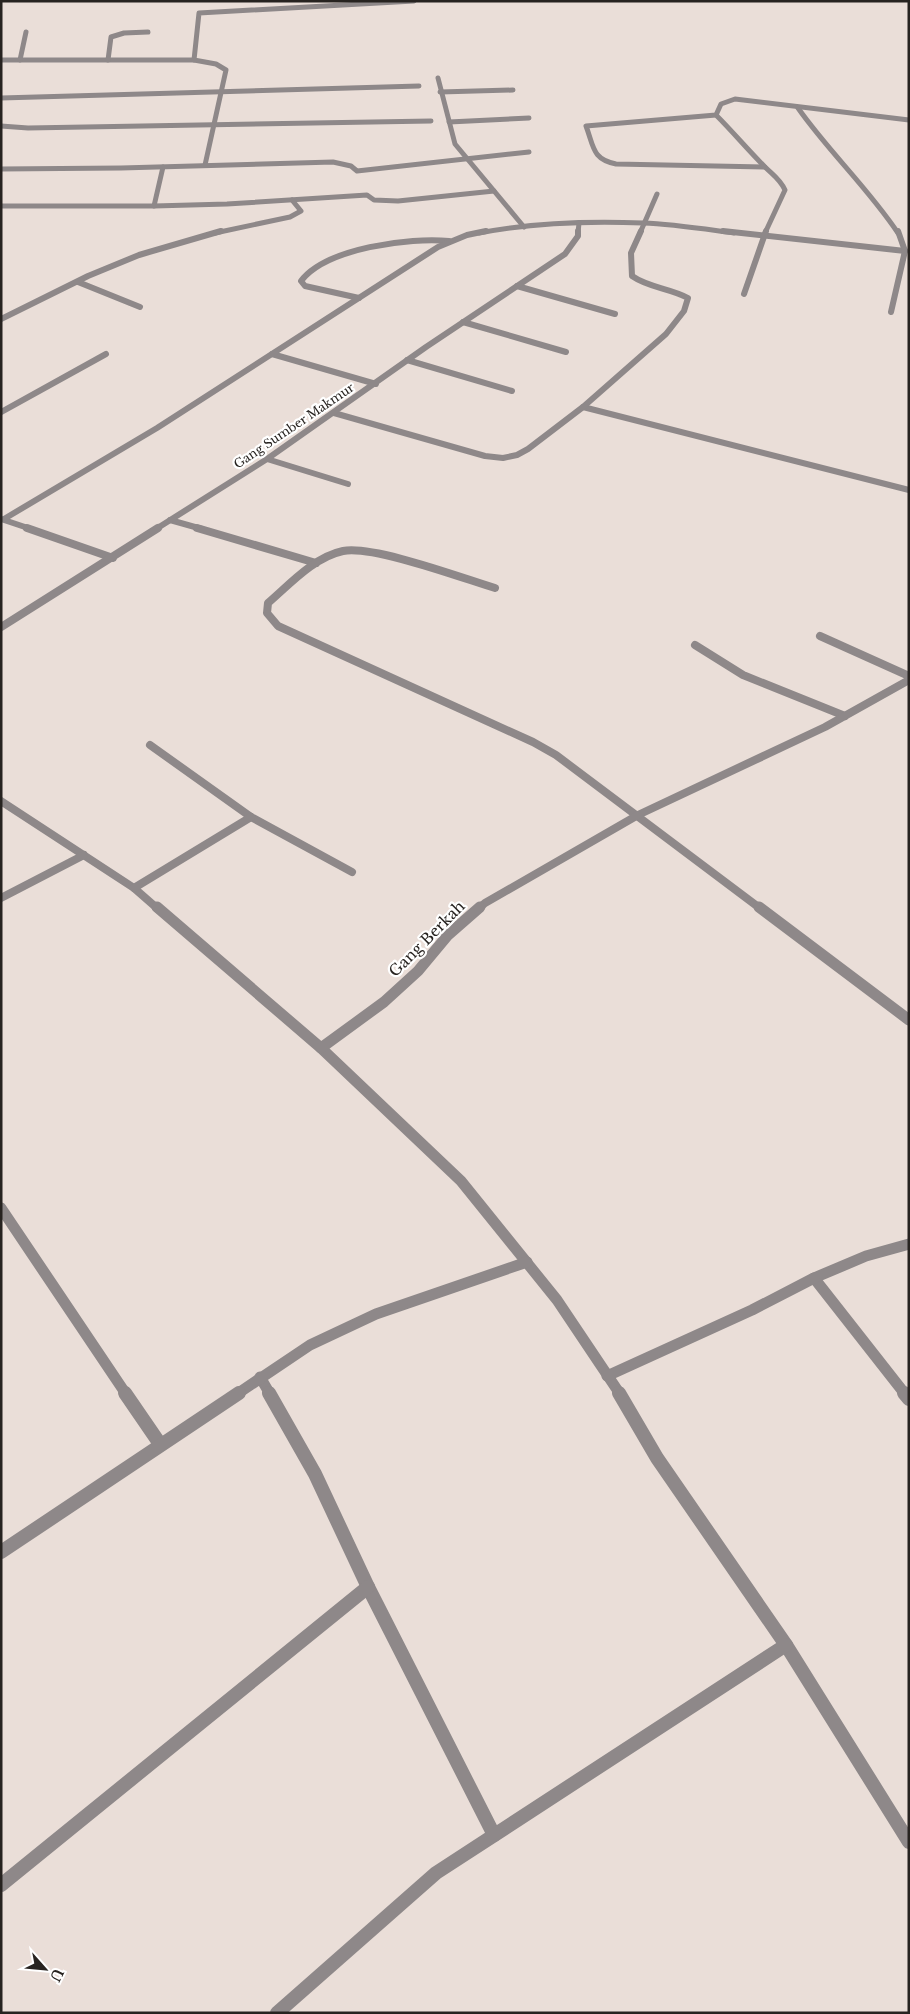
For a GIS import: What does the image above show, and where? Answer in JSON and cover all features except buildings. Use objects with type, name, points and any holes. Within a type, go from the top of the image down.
[{"type":"street","points":[[194,60],[199,13],[203,10],[404,3],[414,1]]},
{"type":"street","points":[[20,60],[26,32]]},
{"type":"street","points":[[108,60],[110,37],[124,33],[148,32]]},
{"type":"street","points":[[1,60],[194,60],[216,64],[226,70],[220,92],[216,124],[205,165]]},
{"type":"street","points":[[438,78],[440,92],[455,144],[524,227]]},
{"type":"street","points":[[1,98],[419,86]]},
{"type":"street","points":[[440,92],[514,90]]},
{"type":"street","points":[[716,115],[721,104],[735,99],[909,120]]},
{"type":"street","points":[[798,108],[814,131],[862,184],[898,232],[905,251],[891,312]]},
{"type":"street","points":[[744,294],[764,237],[785,190],[781,182],[764,168],[742,140],[716,115],[589,124],[586,126],[598,157],[603,161],[625,164],[764,168]]},
{"type":"street","points":[[449,122],[529,118]]},
{"type":"street","points":[[1,126],[431,121]]},
{"type":"street","points":[[1,169],[333,162],[352,166],[356,171],[529,152]]},
{"type":"street","points":[[154,206],[163,167]]},
{"type":"street","points":[[1,206],[227,204],[367,195],[374,200],[393,201],[494,191]]},
{"type":"street","points":[[334,413],[485,456],[503,458],[517,455],[528,449],[583,407],[666,334],[684,311],[688,298],[682,294],[637,281],[632,276],[631,253],[657,194]]},
{"type":"street","points":[[1,319],[118,262],[160,247],[191,238],[290,217],[301,211],[292,200]]},
{"type":"street","points":[[2,519],[92,469],[450,241],[467,235],[498,229],[579,223],[645,223],[905,251]]},
{"type":"street","name":"Gang Sumber Makmur","points":[[1,627],[267,459],[376,384],[407,360],[565,254],[578,236],[579,223]]},
{"type":"street","points":[[359,298],[305,286],[301,281],[303,275],[311,269],[366,248],[419,240],[450,241]]},
{"type":"street","points":[[78,282],[140,307]]},
{"type":"street","points":[[517,286],[615,314]]},
{"type":"street","points":[[463,322],[566,352]]},
{"type":"street","points":[[1,412],[106,354]]},
{"type":"street","points":[[272,354],[376,384]]},
{"type":"street","points":[[407,360],[512,391]]},
{"type":"street","points":[[583,407],[909,490]]},
{"type":"street","points":[[267,459],[348,484]]},
{"type":"street","points":[[2,519],[113,558]]},
{"type":"street","points":[[170,520],[316,563]]},
{"type":"street","points":[[494,588],[367,552],[345,550],[316,563],[268,603],[267,613],[278,626],[533,742],[556,755],[909,1020]]},
{"type":"street","points":[[820,636],[909,676]]},
{"type":"street","points":[[695,645],[743,676],[845,716]]},
{"type":"street","name":"Gang Berkah","points":[[321,1048],[384,1002],[418,971],[448,935],[485,904],[638,815],[845,716],[909,680]]},
{"type":"street","points":[[150,745],[251,817],[352,872]]},
{"type":"street","points":[[1,801],[134,888],[321,1048],[461,1181],[557,1300],[607,1376],[657,1458],[786,1645],[909,1842]]},
{"type":"street","points":[[134,888],[251,817]]},
{"type":"street","points":[[1,898],[84,855]]},
{"type":"street","points":[[1,1208],[160,1444]]},
{"type":"street","points":[[607,1376],[752,1310],[814,1278],[866,1256],[909,1244]]},
{"type":"street","points":[[1,1552],[310,1345],[376,1314],[527,1262]]},
{"type":"street","points":[[814,1278],[909,1399]]},
{"type":"street","points":[[260,1377],[315,1474],[368,1587],[494,1834]]},
{"type":"street","points":[[1,1885],[368,1587]]},
{"type":"street","points":[[278,2013],[436,1873],[786,1645]]}]
